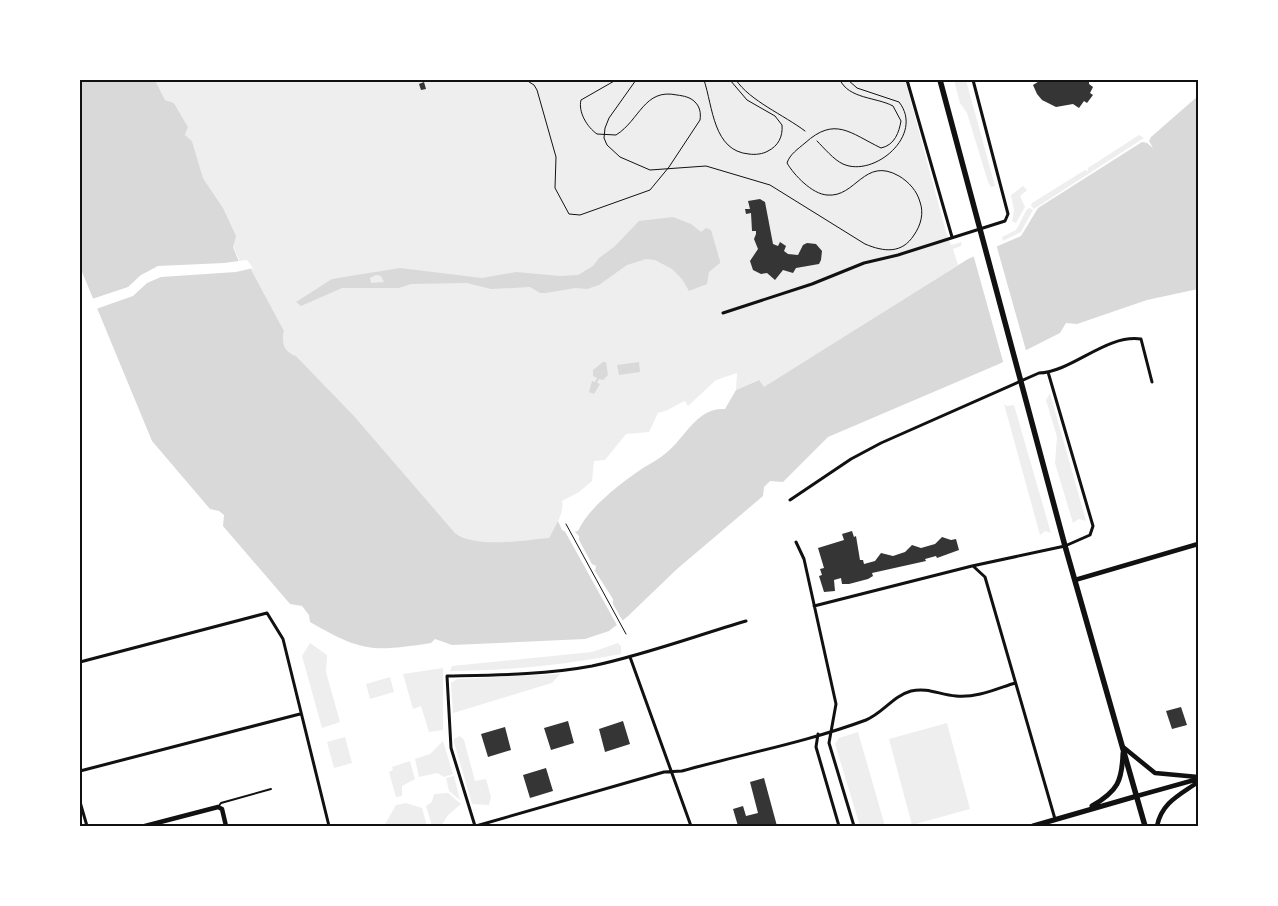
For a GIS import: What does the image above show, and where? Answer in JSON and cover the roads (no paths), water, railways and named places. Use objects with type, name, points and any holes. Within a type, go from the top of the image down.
[{"type":"main road","points":[[940,80],[1065,546],[1145,826]]},
{"type":"main road","points":[[1086,810],[1108,796],[1117,786],[1122,776],[1123,748]]},
{"type":"main road","points":[[1033,826],[1136,796]]},
{"type":"street","points":[[907,80],[952,237]]},
{"type":"street","points":[[723,313],[812,284],[864,263],[898,255],[1005,221],[1008,214],[973,80]]},
{"type":"street","points":[[790,500],[851,459],[881,443],[1039,373],[1048,372],[1102,348],[1140,338],[1143,341],[1152,382]]},
{"type":"street","points":[[814,606],[972,566],[1065,546],[1085,539],[1090,535],[1094,526],[1048,372]]},
{"type":"street","points":[[796,542],[804,559],[836,704],[829,743],[854,826]]},
{"type":"street","points":[[1075,580],[1198,544]]},
{"type":"street","points":[[972,566],[985,577],[1055,819]]},
{"type":"street","points":[[80,662],[267,614],[282,638],[329,826]]},
{"type":"street","points":[[746,621],[630,657],[554,671],[447,676],[451,748],[476,826],[831,731],[868,719],[897,696],[914,691],[933,691],[955,696],[978,695],[1015,683]]},
{"type":"street","points":[[630,657],[691,826]]},
{"type":"street","points":[[81,772],[300,714]]},
{"type":"street","points":[[818,734],[816,747],[839,826]]},
{"type":"street","points":[[1123,748],[1155,773],[1198,779]]},
{"type":"street","points":[[1136,796],[1198,779]]},
{"type":"street","points":[[1157,826],[1161,812],[1169,802],[1198,779]]},
{"type":"street","points":[[80,802],[87,826]]},
{"type":"street","points":[[146,826],[218,807],[222,809],[226,826]]},
{"type":"lane","points":[[218,807],[221,802],[271,789]]}]
